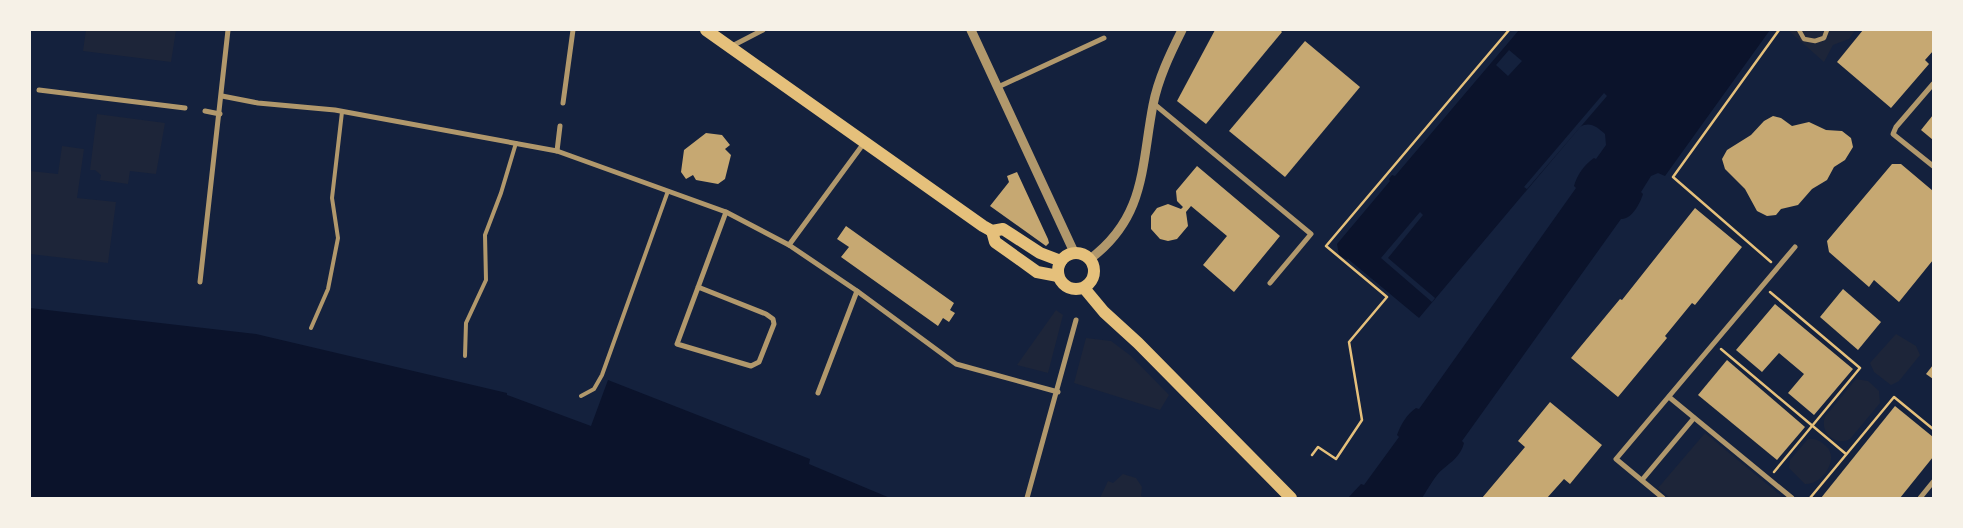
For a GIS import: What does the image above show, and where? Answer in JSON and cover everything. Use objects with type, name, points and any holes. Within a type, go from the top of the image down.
[{"type":"main road","points":[[706,30],[992,231],[995,242],[1038,272],[1058,276]]},
{"type":"main road","points":[[992,231],[1003,229],[1040,253],[1060,260]]},
{"type":"main road","points":[[1074,252],[1090,259],[1094,274],[1084,288],[1068,288],[1061,282],[1058,276],[1057,270],[1060,260],[1074,252]]},
{"type":"main road","points":[[1084,288],[1104,312],[1138,343],[1284,494]]},
{"type":"street","points":[[200,282],[228,30]]},
{"type":"street","points":[[563,103],[573,30]]},
{"type":"street","points":[[730,48],[763,30]]},
{"type":"street","points":[[972,30],[1074,252]]},
{"type":"street","points":[[1090,259],[1107,246],[1116,235],[1136,200],[1142,180],[1153,103],[1167,62],[1182,30]]},
{"type":"street","points":[[1799,30],[1804,39],[1813,41],[1824,38],[1827,30]]},
{"type":"street","points":[[998,87],[1104,38]]},
{"type":"street","points":[[1933,84],[1896,127],[1893,134],[1933,166]]},
{"type":"street","points":[[39,90],[185,108]]},
{"type":"street","points":[[222,96],[258,103],[342,112],[516,142],[557,151],[726,212],[789,246],[857,291],[956,364],[1058,392]]},
{"type":"street","points":[[1153,103],[1311,234],[1270,283]]},
{"type":"street","points":[[205,111],[220,114]]},
{"type":"street","points":[[557,151],[560,126]]},
{"type":"street","points":[[789,246],[865,142]]},
{"type":"street","points":[[698,287],[766,314],[773,319],[771,331],[759,362],[751,366],[677,344],[698,287],[726,212]]},
{"type":"street","points":[[1663,498],[1616,459],[1795,247]]},
{"type":"street","points":[[818,393],[857,291]]},
{"type":"street","points":[[1027,498],[1058,392],[1076,320]]},
{"type":"street","points":[[1669,397],[1792,498]]},
{"type":"street","points":[[1642,480],[1694,418]]},
{"type":"street","points":[[1920,498],[1933,482]]},
{"type":"lane","points":[[311,328],[328,289],[338,238],[332,198],[342,112]]},
{"type":"lane","points":[[465,356],[466,323],[486,280],[485,235],[501,194],[516,142]]},
{"type":"lane","points":[[582,396],[594,389],[602,375],[668,191]]},
{"type":"path","points":[[1312,455],[1318,447],[1336,459],[1362,420],[1349,342],[1387,297],[1326,246],[1509,30]]},
{"type":"path","points":[[1777,268],[1673,177],[1779,30]]},
{"type":"path","points":[[1763,285],[1860,368],[1768,479]]},
{"type":"path","points":[[1714,343],[1846,454]]},
{"type":"path","points":[[1810,498],[1894,397],[1933,429]]},
{"type":"shaded area","points":[[86,30],[176,30],[171,62],[83,51]]},
{"type":"shaded area","points":[[1519,30],[1770,30],[1665,176],[1658,173],[1651,176],[1641,192],[1643,194],[1635,211],[1625,219],[1621,219],[1462,441],[1464,443],[1463,448],[1437,475],[1422,498],[1348,498],[1361,484],[1364,485],[1399,437],[1397,435],[1400,427],[1410,413],[1416,408],[1419,409],[1576,188],[1574,186],[1581,170],[1594,158],[1596,159],[1606,145],[1605,134],[1599,129],[1590,125],[1580,127],[1419,318],[1348,259],[1339,255],[1337,244],[1390,181],[1389,179],[1392,175],[1395,176]]},
{"type":"shaded area","points":[[1788,30],[1855,30],[1849,39],[1833,45],[1824,62]]},
{"type":"shaded area","points":[[97,114],[165,123],[156,174],[130,171],[128,184],[100,180],[101,175],[95,170],[90,170]]},
{"type":"shaded area","points":[[62,146],[84,149],[77,198],[116,202],[108,263],[30,254],[30,171],[58,174]]},
{"type":"shaded area","points":[[30,308],[256,334],[507,393],[507,395],[591,426],[608,380],[810,459],[809,464],[890,498],[30,498]]},
{"type":"shaded area","points":[[1056,310],[1063,315],[1048,373],[1017,365]]},
{"type":"shaded area","points":[[1896,334],[1916,346],[1920,355],[1899,381],[1891,385],[1874,372],[1870,363]]},
{"type":"shaded area","points":[[1086,338],[1111,341],[1131,356],[1169,395],[1160,410],[1074,383]]},
{"type":"shaded area","points":[[1856,379],[1868,381],[1879,391],[1880,403],[1850,439],[1845,441],[1834,440],[1824,428],[1825,417]]},
{"type":"shaded area","points":[[1705,433],[1784,498],[1670,498],[1658,488]]},
{"type":"shaded area","points":[[1808,439],[1816,439],[1824,444],[1830,451],[1831,458],[1830,464],[1823,476],[1811,483],[1805,484],[1789,468],[1790,460]]},
{"type":"shaded area","points":[[1123,474],[1136,478],[1142,487],[1141,496],[1146,498],[1100,498],[1108,481],[1113,483]]},
{"type":"pier","points":[[1509,50],[1522,61],[1508,76],[1496,65]]},
{"type":"pier","points":[[1604,93],[1607,96],[1527,189],[1524,187]]},
{"type":"pier","points":[[1420,212],[1423,215],[1388,258],[1435,298],[1432,302],[1381,258]]},
{"type":"building","points":[[1215,30],[1280,30],[1282,32],[1206,124],[1177,101]]},
{"type":"building","points":[[1863,30],[1933,30],[1933,51],[1925,60],[1929,64],[1891,108],[1837,62]]},
{"type":"building","points":[[1305,41],[1360,87],[1285,177],[1229,131]]},
{"type":"building","points":[[1933,115],[1933,140],[1921,130]]},
{"type":"building","points":[[1773,116],[1781,118],[1792,126],[1809,122],[1826,130],[1842,131],[1851,138],[1853,147],[1845,160],[1834,167],[1827,180],[1812,189],[1798,205],[1781,209],[1776,215],[1767,216],[1757,211],[1745,189],[1725,169],[1722,159],[1727,150],[1751,135],[1764,121]]},
{"type":"building","points":[[706,133],[722,135],[730,145],[725,149],[731,155],[725,179],[718,184],[696,180],[693,175],[686,179],[681,172],[684,150]]},
{"type":"building","points":[[1892,164],[1901,164],[1933,191],[1933,260],[1899,302],[1874,280],[1869,287],[1829,252],[1827,241]]},
{"type":"building","points":[[1197,166],[1280,236],[1234,292],[1203,265],[1227,236],[1191,206],[1186,212],[1188,226],[1177,239],[1168,241],[1160,239],[1151,229],[1151,216],[1157,208],[1168,204],[1181,209],[1183,207],[1177,201],[1176,191]]},
{"type":"building","points":[[1017,172],[1048,239],[1049,243],[1046,246],[990,206],[1009,182],[1007,176]]},
{"type":"building","points":[[1695,208],[1742,247],[1695,305],[1692,303],[1665,336],[1667,338],[1618,397],[1571,358],[1620,299],[1622,300]]},
{"type":"building","points":[[846,226],[954,303],[950,310],[955,313],[949,322],[943,318],[938,326],[841,257],[849,247],[837,239]]},
{"type":"building","points":[[1843,289],[1881,322],[1858,350],[1820,317]]},
{"type":"building","points":[[1775,304],[1853,369],[1814,415],[1788,393],[1804,374],[1779,353],[1762,372],[1736,350]]},
{"type":"building","points":[[1727,360],[1805,427],[1777,460],[1698,395]]},
{"type":"building","points":[[1933,365],[1933,379],[1926,374]]},
{"type":"building","points":[[1550,402],[1602,445],[1570,484],[1564,479],[1547,498],[1482,498],[1525,447],[1518,441]]},
{"type":"building","points":[[1895,406],[1933,437],[1933,457],[1900,498],[1821,498]]}]
